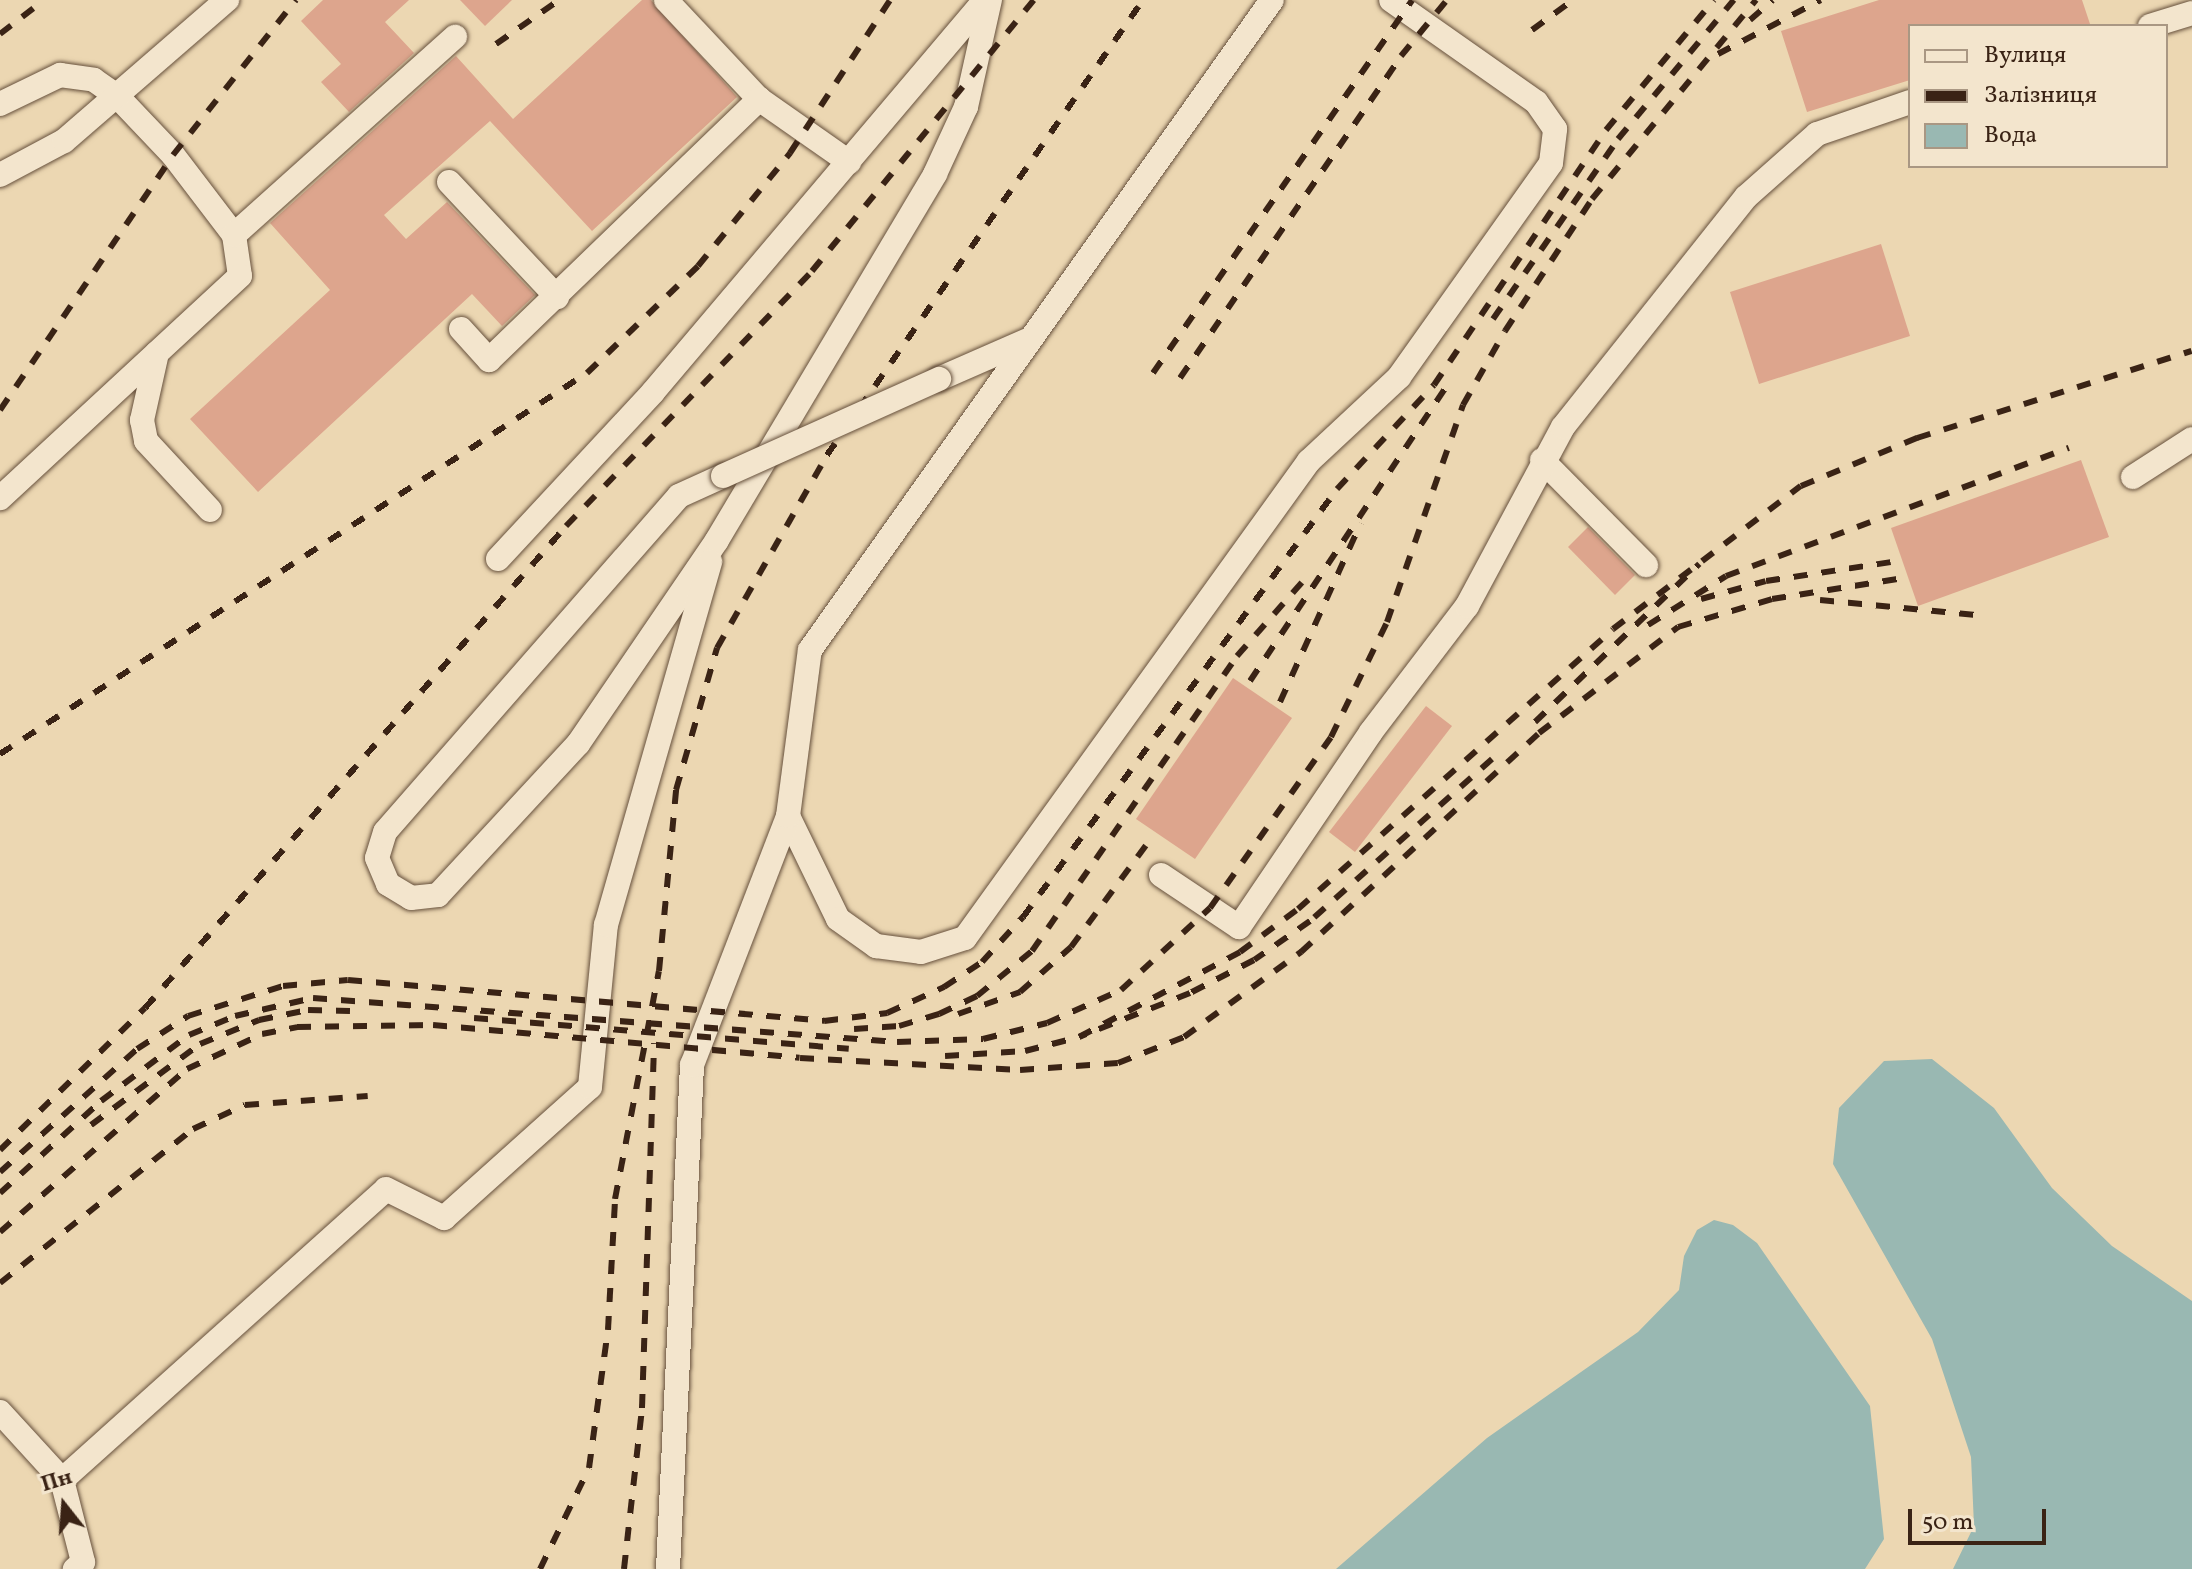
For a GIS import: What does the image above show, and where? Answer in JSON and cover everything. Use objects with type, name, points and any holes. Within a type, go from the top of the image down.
[{"type":"lane","points":[[0,175],[64,141],[227,0]]},
{"type":"lane","points":[[666,0],[759,99],[849,162]]},
{"type":"lane","points":[[498,559],[653,392],[987,0]]},
{"type":"lane","points":[[987,0],[966,107],[935,174],[717,540],[578,744],[458,877],[438,895],[424,897],[411,898],[388,884],[377,858],[385,832],[679,496],[723,476],[939,379],[1031,339]]},
{"type":"lane","points":[[668,1569],[692,1065],[788,816],[810,650],[1272,0]]},
{"type":"lane","points":[[788,816],[838,919],[876,946],[921,952],[965,938],[1309,461],[1399,377],[1551,163],[1555,129],[1536,102],[1391,0]]},
{"type":"lane","points":[[2156,24],[2192,13]]},
{"type":"lane","points":[[234,235],[455,37]]},
{"type":"lane","points":[[0,104],[60,75],[94,80],[117,96],[234,235],[240,276],[0,498]]},
{"type":"lane","points":[[461,329],[489,360],[759,99]]},
{"type":"lane","points":[[1161,875],[1239,927],[1371,732],[1467,606],[1542,460],[1746,197],[1784,157],[1817,134],[1908,103]]},
{"type":"lane","points":[[449,182],[557,297]]},
{"type":"lane","points":[[157,353],[142,420],[146,441],[210,510]]},
{"type":"lane","points":[[2133,477],[2192,439]]},
{"type":"lane","points":[[1542,460],[1646,565]]},
{"type":"lane","points":[[62,1480],[386,1189],[444,1218],[590,1087],[606,925],[717,540]]},
{"type":"lane","points":[[0,1412],[62,1480],[83,1562],[75,1569]]},
{"type":"water","points":[[1932,1059],[1994,1108],[2052,1188],[2112,1246],[2192,1301],[2192,1569],[1953,1569],[1974,1526],[1971,1457],[1932,1339],[1833,1164],[1839,1108],[1884,1061]]},
{"type":"water","points":[[1714,1220],[1733,1225],[1757,1243],[1870,1406],[1884,1539],[1865,1569],[1336,1569],[1487,1438],[1638,1332],[1679,1290],[1684,1256],[1697,1230]]},
{"type":"building","points":[[323,0],[409,0],[385,22],[414,53],[349,112],[321,82],[341,64],[301,21]]},
{"type":"building","points":[[460,0],[512,0],[485,26]]},
{"type":"building","points":[[642,0],[651,0],[737,97],[592,231],[490,121],[384,215],[406,239],[447,202],[535,295],[502,326],[472,294],[258,492],[190,419],[330,290],[270,223],[456,56],[513,119]]},
{"type":"building","points":[[1879,0],[2082,0],[2090,24],[1908,24],[1908,81],[1807,112],[1781,31]]},
{"type":"building","points":[[1881,244],[1910,336],[1759,384],[1730,292]]},
{"type":"building","points":[[2081,460],[2109,537],[1918,606],[1891,528]]},
{"type":"building","points":[[1588,527],[1635,575],[1615,595],[1568,547]]},
{"type":"building","points":[[1233,678],[1292,718],[1195,859],[1136,819]]},
{"type":"building","points":[[1426,706],[1452,726],[1355,852],[1329,832]]},
{"type":"railway","points":[[0,34],[44,0]]},
{"type":"railway","points":[[0,410],[173,155],[296,0]]},
{"type":"railway","points":[[496,44],[559,0]]},
{"type":"railway","points":[[0,754],[587,373],[698,266],[790,153],[890,0]]},
{"type":"railway","points":[[0,1150],[145,1008],[566,526],[812,271],[1034,0]]},
{"type":"railway","points":[[540,1569],[589,1468],[608,1330],[615,1199],[659,971],[676,790],[717,648],[827,455],[1143,0]]},
{"type":"railway","points":[[1153,373],[1412,0]]},
{"type":"railway","points":[[1180,378],[1401,56],[1447,0]]},
{"type":"railway","points":[[1532,30],[1573,0]]},
{"type":"railway","points":[[0,1172],[137,1049],[188,1016],[283,986],[348,980],[824,1021],[887,1013],[944,987],[982,962],[1023,917],[1337,489],[1434,385],[1606,130],[1714,0]]},
{"type":"railway","points":[[1493,319],[1618,139],[1734,0]]},
{"type":"railway","points":[[0,1193],[101,1101],[189,1035],[235,1016],[313,998],[897,1042],[983,1039],[1047,1023],[1121,990],[1210,908],[1331,737],[1387,622],[1463,405],[1505,331],[1592,199],[1756,0]]},
{"type":"railway","points":[[1750,20],[1773,0]]},
{"type":"railway","points":[[1718,54],[1821,0]]},
{"type":"railway","points":[[1492,759],[1310,921],[1254,960],[1190,993],[1079,1037],[1240,952],[1298,909],[1613,629],[1801,486],[1917,438],[2192,351]]},
{"type":"railway","points":[[1250,681],[1450,381]]},
{"type":"railway","points":[[1648,625],[1726,576],[2069,448]]},
{"type":"railway","points":[[1280,702],[1361,523]]},
{"type":"railway","points":[[1701,599],[1766,581],[1891,562]]},
{"type":"railway","points":[[1535,722],[1699,564]]},
{"type":"railway","points":[[854,1029],[899,1026],[939,1014],[977,996],[1032,951],[1237,656],[1311,572]]},
{"type":"railway","points":[[0,1232],[187,1069],[262,1034],[297,1027],[433,1025],[800,1058],[1020,1070],[1118,1063],[1184,1037],[1301,952],[1539,733],[1678,627],[1772,599],[1897,579]]},
{"type":"railway","points":[[1820,600],[1986,616]]},
{"type":"railway","points":[[958,1014],[1020,992],[1071,947],[1152,837]]},
{"type":"railway","points":[[91,1125],[200,1044],[259,1020],[308,1010],[350,1011]]},
{"type":"railway","points":[[474,1018],[849,1049]]},
{"type":"railway","points":[[945,1056],[1025,1051],[1079,1037]]},
{"type":"railway","points":[[624,1569],[642,1408],[654,1043]]},
{"type":"railway","points":[[0,1283],[193,1129],[245,1105],[368,1096]]}]
